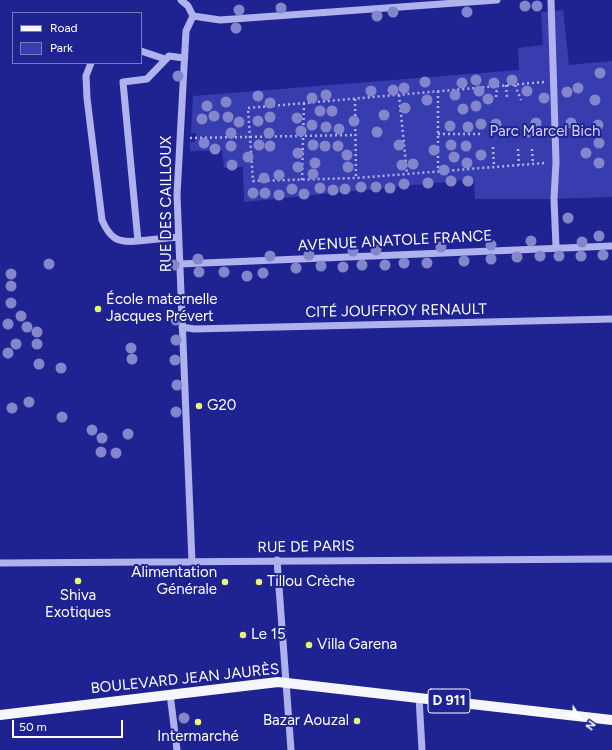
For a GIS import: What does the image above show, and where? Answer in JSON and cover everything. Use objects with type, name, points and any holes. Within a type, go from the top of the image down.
[{"type":"main road","name":"BOULEVARD JEAN JAURÈS","points":[[0,715],[269,682],[285,682],[612,720]]},
{"type":"street","points":[[181,0],[188,6],[193,16],[220,20],[497,0]]},
{"type":"street","points":[[551,0],[556,162],[554,199],[556,247]]},
{"type":"street","name":"RUE DES CAILLOUX","points":[[192,562],[177,195],[186,31],[193,16]]},
{"type":"street","points":[[142,51],[165,59]]},
{"type":"street","points":[[138,241],[123,82],[147,79],[169,56],[184,58]]},
{"type":"street","points":[[91,64],[86,76],[87,98],[102,220],[106,230],[113,237],[124,242],[178,237]]},
{"type":"street","name":"AVENUE ANATOLE FRANCE","points":[[180,264],[556,247],[612,246]]},
{"type":"street","name":"CITÉ JOUFFROY RENAULT","points":[[182,327],[210,328],[612,319]]},
{"type":"street","name":"RUE DE PARIS","points":[[0,563],[612,559]]},
{"type":"street","points":[[277,560],[291,750]]},
{"type":"street","points":[[170,694],[177,750]]},
{"type":"street","points":[[419,697],[422,750]]},
{"type":"path","points":[[554,81],[248,108],[253,181],[356,178],[556,162]]},
{"type":"path","points":[[515,84],[522,100]]},
{"type":"path","points":[[506,85],[507,97]]},
{"type":"path","points":[[496,97],[497,86]]},
{"type":"path","points":[[438,91],[438,171]]},
{"type":"path","points":[[399,95],[406,174]]},
{"type":"path","points":[[355,99],[356,178]]},
{"type":"path","points":[[302,180],[304,103]]},
{"type":"path","points":[[438,134],[481,134]]},
{"type":"path","points":[[180,137],[356,135]]},
{"type":"path","points":[[493,147],[494,167]]},
{"type":"path","points":[[518,149],[519,165]]},
{"type":"path","points":[[532,149],[533,164]]},
{"type":"green space","name":"Parc Marcel Bich","points":[[563,10],[569,65],[612,61],[612,197],[475,199],[474,179],[244,202],[243,167],[224,168],[222,150],[190,151],[190,142],[195,142],[196,133],[191,133],[193,96],[519,70],[518,48],[543,45],[541,12]]},
{"type":"place","name":"École maternelle Jacques Prévert","points":[[98,309]]},
{"type":"place","name":"G20","points":[[199,406]]},
{"type":"place","name":"Shiva Exotiques","points":[[78,581]]},
{"type":"place","name":"Alimentation Générale","points":[[225,582]]},
{"type":"place","name":"Tillou Crèche","points":[[259,582]]},
{"type":"place","name":"Le 15","points":[[243,635]]},
{"type":"place","name":"Villa Garena","points":[[309,645]]},
{"type":"place","name":"Bazar Aouzal","points":[[357,721]]},
{"type":"place","name":"Intermarché","points":[[198,722]]}]
